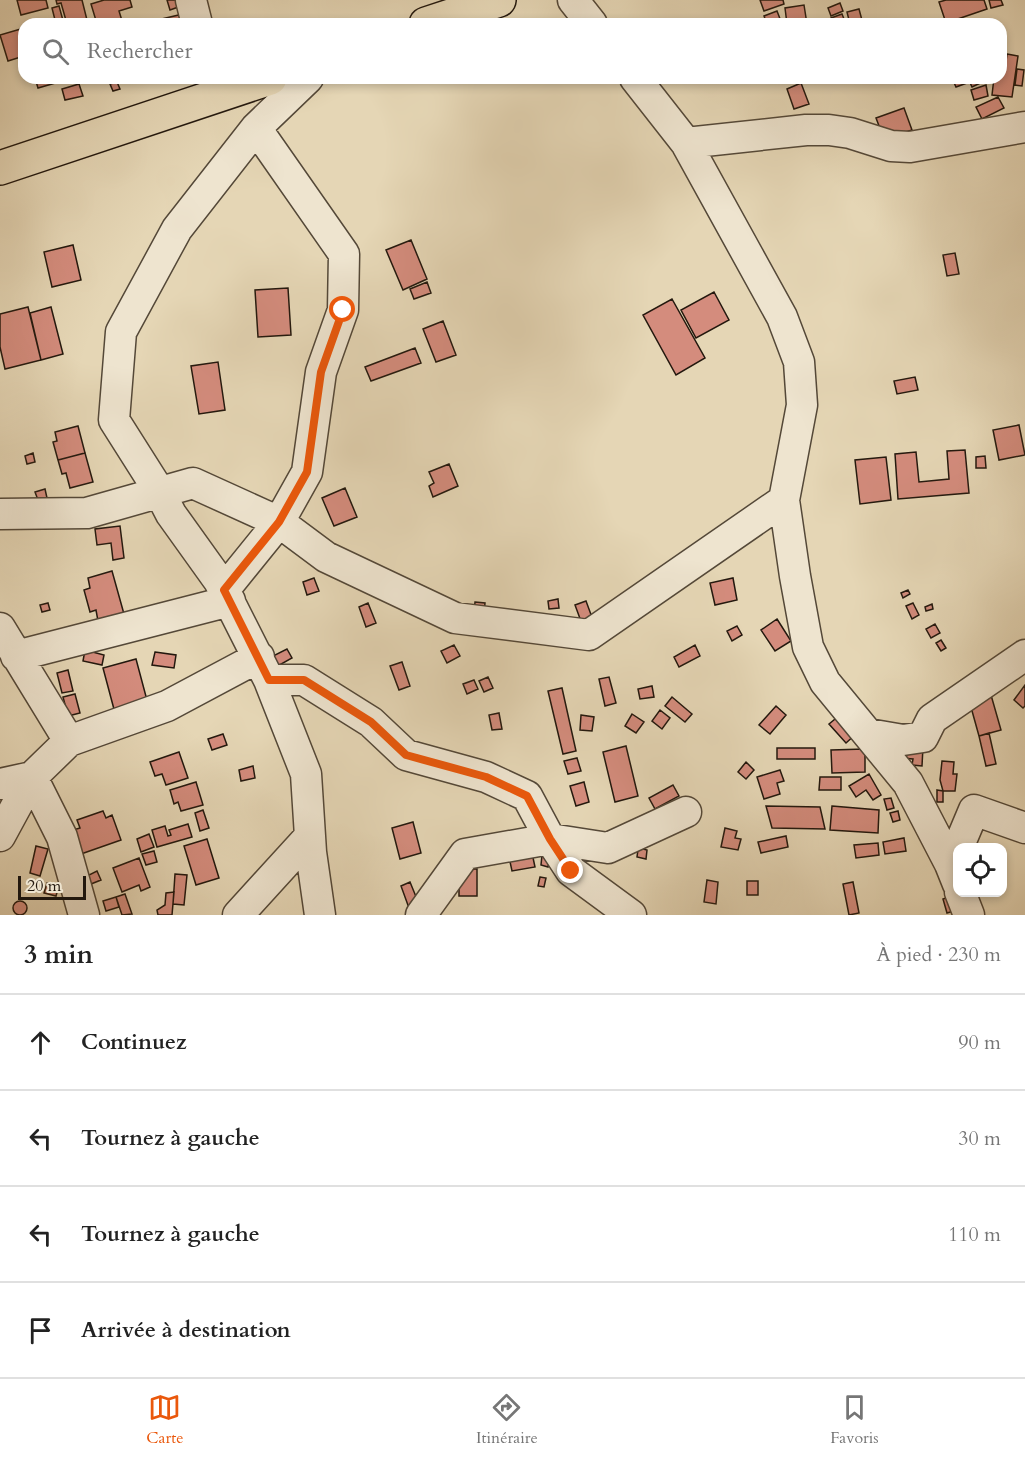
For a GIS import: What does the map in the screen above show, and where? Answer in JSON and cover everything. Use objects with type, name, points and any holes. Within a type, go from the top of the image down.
[{"type":"main road","points":[[435,18],[454,6],[499,0]]},
{"type":"main road","points":[[0,166],[212,87],[231,84]]},
{"type":"street","points":[[191,0],[196,18]]},
{"type":"street","points":[[573,0],[587,18]]},
{"type":"street","points":[[302,84],[256,128],[177,229],[121,332],[114,420],[171,514],[227,596],[264,669],[306,774],[310,836],[320,915]]},
{"type":"street","points":[[640,84],[687,143],[782,317],[799,362],[802,405],[784,500],[808,646],[825,682],[908,783],[953,856]]},
{"type":"street","points":[[687,143],[829,129],[891,146],[910,147],[1025,127]]},
{"type":"street","points":[[16,656],[227,596],[279,522],[307,472],[321,372],[343,310],[344,254],[256,128]]},
{"type":"street","points":[[0,514],[87,513],[193,483],[279,522],[326,557],[455,618],[589,635],[784,500]]},
{"type":"street","points":[[0,628],[69,741]]},
{"type":"street","points":[[868,734],[903,740],[923,737],[932,719],[1025,655]]},
{"type":"street","points":[[0,836],[32,777],[69,741],[264,669],[304,680],[371,722],[406,755],[486,777],[527,796],[550,839],[571,871],[631,915]]},
{"type":"street","points":[[0,784],[32,777]]},
{"type":"street","points":[[32,777],[62,837],[84,915]]},
{"type":"street","points":[[962,843],[974,810],[1025,828]]},
{"type":"street","points":[[421,915],[465,855],[550,839],[608,848],[686,812]]},
{"type":"street","points":[[238,915],[310,836]]},
{"type":"street","points":[[962,897],[969,915]]},
{"type":"building","points":[[17,0],[46,0],[48,8],[21,15]]},
{"type":"building","points":[[56,0],[82,0],[86,18],[65,18],[61,3],[57,4]]},
{"type":"building","points":[[104,0],[130,0],[132,7],[119,11],[121,18],[95,18],[91,4]]},
{"type":"building","points":[[167,0],[183,0],[184,5],[170,10]]},
{"type":"building","points":[[760,0],[783,0],[784,4],[764,11]]},
{"type":"building","points":[[984,0],[987,9],[961,18],[944,18],[939,2]]},
{"type":"building","points":[[989,0],[1001,0],[1003,5],[991,8]]},
{"type":"building","points":[[840,3],[843,11],[831,16],[828,8]]},
{"type":"building","points":[[804,5],[806,18],[786,18],[785,8]]},
{"type":"building","points":[[59,6],[62,18],[54,18],[52,8]]},
{"type":"building","points":[[859,9],[861,18],[848,18],[847,12]]},
{"type":"building","points":[[777,11],[780,18],[765,18],[764,16]]},
{"type":"building","points":[[183,14],[184,18],[166,18]]},
{"type":"building","points":[[842,14],[844,18],[831,18]]},
{"type":"building","points":[[18,30],[18,58],[8,61],[0,35]]},
{"type":"building","points":[[1007,54],[1018,56],[1012,97],[992,95],[993,84],[1007,84]]},
{"type":"building","points":[[1017,69],[1024,70],[1022,86],[1015,85]]},
{"type":"building","points":[[37,84],[52,84],[38,88]]},
{"type":"building","points":[[79,84],[83,96],[65,100],[62,89]]},
{"type":"building","points":[[110,84],[118,84],[120,89],[113,91]]},
{"type":"building","points":[[801,84],[809,104],[794,109],[787,89]]},
{"type":"building","points":[[986,85],[988,96],[974,100],[971,90]]},
{"type":"building","points":[[998,97],[1004,108],[982,119],[976,107]]},
{"type":"building","points":[[904,108],[912,130],[884,139],[876,118]]},
{"type":"building","points":[[411,240],[427,279],[403,290],[386,250]]},
{"type":"building","points":[[73,245],[81,280],[52,287],[44,252]]},
{"type":"building","points":[[955,253],[959,274],[947,276],[943,255]]},
{"type":"building","points":[[427,282],[431,293],[414,299],[410,289]]},
{"type":"building","points":[[288,288],[291,335],[258,337],[255,290]]},
{"type":"building","points":[[714,292],[729,320],[696,338],[681,310]]},
{"type":"building","points":[[672,299],[705,358],[676,375],[643,315]]},
{"type":"building","points":[[28,307],[41,360],[5,369],[0,347],[0,314]]},
{"type":"building","points":[[51,307],[63,354],[41,360],[30,313]]},
{"type":"building","points":[[443,321],[456,355],[436,362],[423,329]]},
{"type":"building","points":[[415,348],[421,363],[371,381],[365,367]]},
{"type":"building","points":[[218,362],[225,410],[199,414],[191,366]]},
{"type":"building","points":[[915,377],[918,390],[897,394],[894,381]]},
{"type":"building","points":[[1019,425],[1025,455],[999,460],[993,430]]},
{"type":"building","points":[[78,426],[85,453],[58,460],[53,442],[57,441],[55,432]]},
{"type":"building","points":[[965,450],[969,493],[898,499],[895,454],[916,452],[919,482],[949,479],[947,451]]},
{"type":"building","points":[[33,453],[35,462],[27,464],[25,456]]},
{"type":"building","points":[[85,453],[93,482],[70,488],[66,473],[62,474],[58,460]]},
{"type":"building","points":[[985,456],[986,468],[976,468],[976,457]]},
{"type":"building","points":[[886,457],[891,500],[860,504],[855,460]]},
{"type":"building","points":[[449,464],[458,486],[433,497],[429,486],[434,483],[429,472]]},
{"type":"building","points":[[345,488],[357,517],[334,526],[322,498]]},
{"type":"building","points":[[45,489],[47,498],[38,500],[35,492]]},
{"type":"building","points":[[120,526],[124,558],[113,560],[111,543],[97,545],[95,529]]},
{"type":"building","points":[[112,571],[124,614],[98,621],[96,610],[90,612],[84,590],[90,588],[88,578]]},
{"type":"building","points":[[314,578],[319,591],[307,595],[303,582]]},
{"type":"building","points":[[733,578],[737,600],[715,605],[710,583]]},
{"type":"building","points":[[908,590],[910,594],[903,598],[901,593]]},
{"type":"building","points":[[558,599],[559,608],[549,609],[548,601]]},
{"type":"building","points":[[586,601],[593,620],[582,624],[575,605]]},
{"type":"building","points":[[475,602],[485,603],[484,614],[474,613]]},
{"type":"building","points":[[48,603],[50,610],[42,612],[40,605]]},
{"type":"building","points":[[368,603],[376,623],[366,627],[359,607]]},
{"type":"building","points":[[913,603],[919,615],[912,619],[906,606]]},
{"type":"building","points":[[932,604],[933,609],[926,611],[925,607]]},
{"type":"building","points":[[777,619],[791,641],[775,651],[761,630]]},
{"type":"building","points":[[935,624],[940,633],[931,638],[926,629]]},
{"type":"building","points":[[737,626],[742,635],[732,641],[727,631]]},
{"type":"building","points":[[941,640],[946,648],[941,651],[936,643]]},
{"type":"building","points":[[454,645],[460,656],[447,663],[441,651]]},
{"type":"building","points":[[695,645],[700,656],[679,667],[674,657]]},
{"type":"building","points":[[287,649],[292,658],[276,667],[271,657]]},
{"type":"building","points":[[85,650],[104,655],[102,665],[83,661]]},
{"type":"building","points":[[155,652],[176,655],[174,668],[152,665]]},
{"type":"building","points":[[136,659],[148,704],[115,713],[103,668]]},
{"type":"building","points":[[402,662],[410,686],[399,690],[390,666]]},
{"type":"building","points":[[68,670],[73,691],[62,693],[57,673]]},
{"type":"building","points":[[488,677],[493,688],[484,692],[479,681]]},
{"type":"building","points":[[609,677],[616,703],[605,706],[599,679]]},
{"type":"building","points":[[474,680],[478,689],[467,694],[463,684]]},
{"type":"building","points":[[1025,685],[1025,706],[1023,708],[1014,700]]},
{"type":"building","points":[[652,686],[654,697],[640,699],[638,689]]},
{"type":"building","points":[[562,688],[576,751],[563,754],[548,691]]},
{"type":"building","points":[[75,694],[80,713],[68,716],[63,697]]},
{"type":"building","points":[[991,695],[1001,730],[979,736],[969,700]]},
{"type":"building","points":[[672,697],[692,714],[685,722],[665,706]]},
{"type":"building","points":[[776,706],[786,715],[770,734],[759,725]]},
{"type":"building","points":[[660,710],[670,718],[662,729],[652,721]]},
{"type":"building","points":[[499,713],[502,729],[492,730],[489,715]]},
{"type":"building","points":[[632,714],[644,722],[636,733],[625,726]]},
{"type":"building","points":[[581,715],[594,717],[592,731],[580,730]]},
{"type":"building","points":[[840,715],[857,733],[846,743],[829,724]]},
{"type":"building","points":[[989,733],[996,764],[986,766],[979,736]]},
{"type":"building","points":[[223,734],[227,745],[212,750],[208,739]]},
{"type":"building","points":[[901,745],[923,747],[922,766],[912,765],[913,759],[900,758]]},
{"type":"building","points":[[626,746],[638,796],[615,802],[603,752]]},
{"type":"building","points":[[777,748],[815,748],[815,759],[777,759]]},
{"type":"building","points":[[865,749],[865,772],[832,773],[831,750]]},
{"type":"building","points":[[179,752],[188,778],[166,785],[162,774],[155,776],[150,762]]},
{"type":"building","points":[[577,758],[581,771],[568,774],[564,761]]},
{"type":"building","points":[[942,761],[954,762],[953,774],[957,774],[955,791],[943,791],[940,780]]},
{"type":"building","points":[[746,762],[754,770],[746,779],[738,772]]},
{"type":"building","points":[[253,766],[255,778],[241,781],[239,770]]},
{"type":"building","points":[[780,770],[784,781],[777,783],[780,794],[764,799],[757,777]]},
{"type":"building","points":[[869,774],[881,795],[873,800],[866,790],[856,797],[849,786]]},
{"type":"building","points":[[820,777],[841,777],[841,790],[819,790]]},
{"type":"building","points":[[196,782],[203,805],[181,811],[178,802],[174,804],[170,790]]},
{"type":"building","points":[[584,782],[589,802],[576,806],[570,786]]},
{"type":"building","points":[[673,785],[679,796],[655,809],[649,798]]},
{"type":"building","points":[[937,790],[943,791],[943,802],[937,802]]},
{"type":"building","points":[[891,798],[894,808],[887,810],[884,799]]},
{"type":"building","points":[[766,806],[820,807],[825,829],[772,828]]},
{"type":"building","points":[[832,806],[879,810],[878,833],[830,830]]},
{"type":"building","points":[[203,810],[209,828],[200,831],[195,813]]},
{"type":"building","points":[[103,811],[106,818],[112,815],[121,840],[81,854],[73,830],[80,828],[77,820]]},
{"type":"building","points":[[898,811],[900,820],[893,822],[890,813]]},
{"type":"building","points":[[413,822],[421,853],[400,859],[392,828]]},
{"type":"building","points":[[188,824],[192,837],[157,847],[152,830],[165,826],[168,836],[171,835],[169,830]]},
{"type":"building","points":[[725,828],[737,831],[735,838],[741,839],[738,850],[721,847]]},
{"type":"building","points":[[149,834],[154,847],[141,852],[137,839]]},
{"type":"building","points":[[640,835],[645,836],[643,849],[647,850],[646,859],[637,857]]},
{"type":"building","points":[[786,836],[788,847],[761,853],[758,842]]},
{"type":"building","points":[[904,838],[906,851],[885,854],[883,842]]},
{"type":"building","points":[[207,839],[219,878],[196,885],[184,846]]},
{"type":"building","points":[[878,843],[879,855],[856,858],[854,845]]},
{"type":"building","points":[[36,846],[48,849],[40,876],[30,873]]},
{"type":"building","points":[[154,851],[157,862],[146,865],[142,854]]},
{"type":"building","points":[[532,853],[535,867],[512,871],[509,857]]},
{"type":"building","points":[[542,855],[550,856],[548,867],[541,865]]},
{"type":"building","points":[[139,858],[150,887],[141,891],[139,885],[122,892],[113,868]]},
{"type":"building","points":[[459,869],[477,869],[477,896],[459,896]]},
{"type":"building","points":[[97,871],[101,880],[91,884],[87,876]]},
{"type":"building","points":[[175,874],[187,875],[184,905],[173,904]]},
{"type":"building","points":[[540,877],[546,878],[544,887],[538,886]]},
{"type":"building","points":[[707,880],[718,882],[716,904],[704,902]]},
{"type":"building","points":[[747,881],[758,881],[758,895],[747,895]]},
{"type":"building","points":[[410,882],[419,904],[409,908],[401,886]]},
{"type":"building","points":[[853,882],[859,913],[849,915],[843,884]]},
{"type":"building","points":[[47,883],[59,885],[56,896],[44,893]]},
{"type":"building","points":[[174,892],[172,915],[158,915],[157,910],[165,905],[166,893]]},
{"type":"building","points":[[125,894],[132,914],[122,915],[116,897]]},
{"type":"building","points":[[953,896],[957,910],[947,913],[943,899]]},
{"type":"building","points":[[116,897],[119,907],[106,911],[103,901]]},
{"type":"building","points":[[20,901],[25,903],[27,908],[25,913],[20,915],[15,913],[13,908],[15,903]]},
{"type":"route","points":[[343,310],[321,372],[307,472],[279,522],[224,590],[269,680],[304,680],[371,722],[406,755],[486,777],[527,796],[550,839],[571,871]]}]
